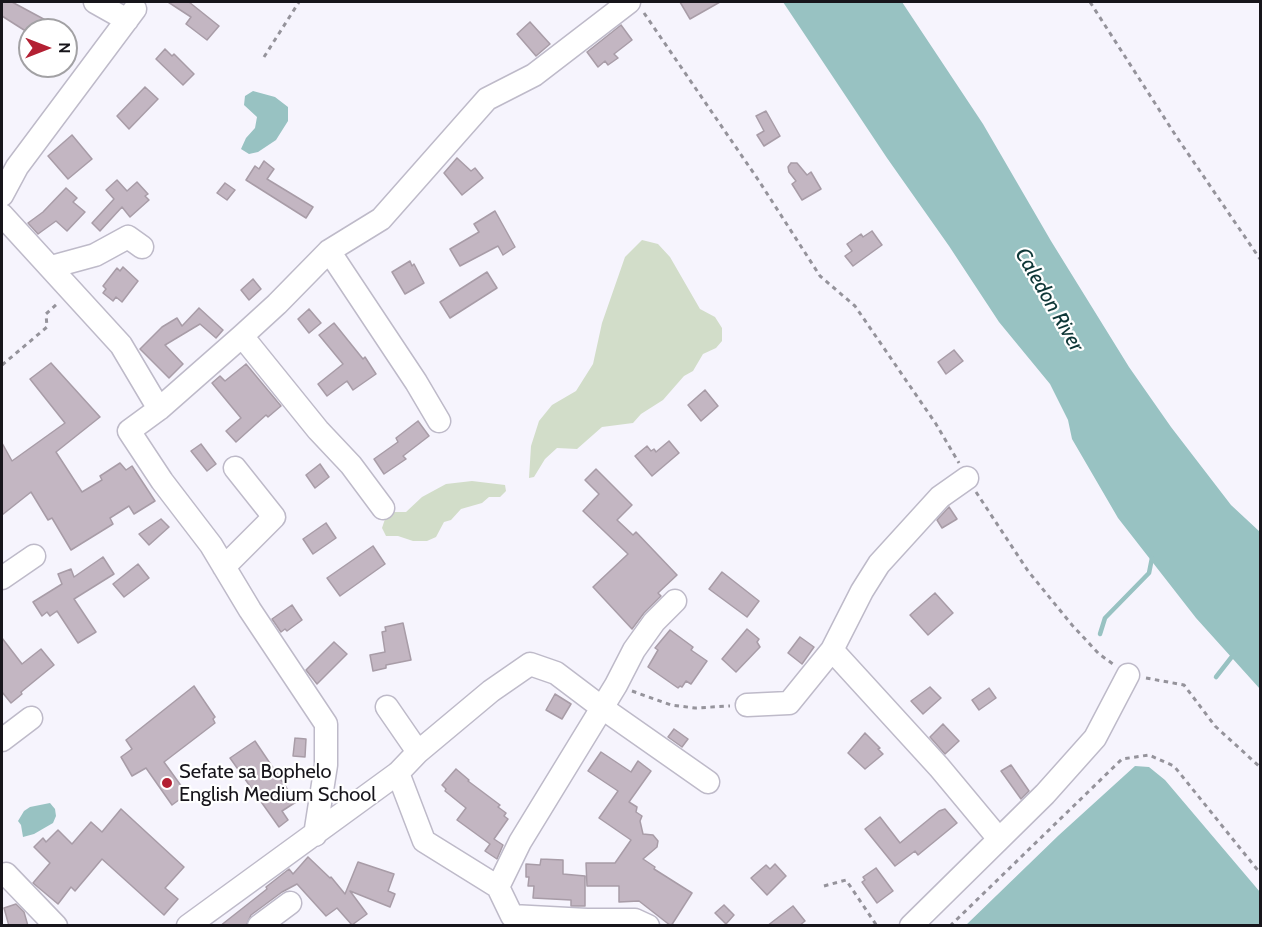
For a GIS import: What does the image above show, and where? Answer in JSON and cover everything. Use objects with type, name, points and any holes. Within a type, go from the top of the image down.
[{"type":"street","points":[[2,195],[17,167],[131,14],[95,2]]},
{"type":"street","points":[[315,835],[326,765],[326,724],[250,610],[211,545],[162,481],[129,431],[159,409],[242,336],[329,251],[381,219],[487,99],[534,75],[636,6]]},
{"type":"street","points":[[2,215],[121,345],[159,409]]},
{"type":"street","points":[[51,267],[95,255],[128,237],[142,247]]},
{"type":"street","points":[[329,251],[417,382],[439,421]]},
{"type":"street","points":[[242,336],[318,430],[351,465],[383,508]]},
{"type":"street","points":[[224,567],[274,518],[235,468]]},
{"type":"street","points":[[747,705],[789,703],[832,650],[862,591],[879,564],[940,497],[967,478]]},
{"type":"street","points":[[2,578],[34,556]]},
{"type":"street","points":[[498,887],[520,842],[616,685],[634,650],[654,622],[675,601]]},
{"type":"street","points":[[832,650],[939,767],[999,839]]},
{"type":"street","points":[[188,926],[398,773],[418,752],[491,691],[530,664],[556,673],[708,782]]},
{"type":"street","points":[[911,926],[1045,794],[1095,738],[1128,675]]},
{"type":"street","points":[[387,707],[418,752]]},
{"type":"street","points":[[2,740],[31,718]]},
{"type":"street","points":[[398,773],[424,841],[498,887],[512,921],[634,920],[648,926]]},
{"type":"street","points":[[6,874],[56,926]]},
{"type":"street","points":[[259,926],[290,903]]},
{"type":"path","points":[[264,57],[299,2]]},
{"type":"path","points":[[1090,2],[1176,136],[1260,259]]},
{"type":"path","points":[[636,6],[752,171],[820,276],[855,306],[891,357],[1028,571],[1072,625],[1099,654],[1128,675],[1184,685],[1215,726],[1260,766]]},
{"type":"path","points":[[2,365],[46,327],[46,314],[72,291]]},
{"type":"path","points":[[616,685],[671,705],[695,708],[747,705]]},
{"type":"path","points":[[950,926],[1122,759],[1149,755],[1174,766],[1260,873]]},
{"type":"path","points":[[824,886],[846,880],[877,926]]},
{"type":"shaded area","points":[[642,240],[658,244],[670,257],[700,309],[715,317],[722,328],[722,341],[716,348],[703,354],[693,371],[684,376],[663,400],[641,414],[633,423],[602,427],[577,449],[557,448],[545,459],[534,477],[529,478],[531,446],[539,421],[552,405],[576,391],[593,364],[602,323],[625,257]]},
{"type":"shaded area","points":[[472,481],[505,485],[506,491],[500,497],[489,497],[482,503],[461,509],[451,520],[444,522],[436,537],[427,541],[386,536],[382,528],[385,519],[394,512],[406,512],[422,497],[446,484]]},
{"type":"water","name":"Caledon River","points":[[783,2],[902,2],[983,124],[1051,241],[1129,367],[1171,427],[1231,505],[1260,532],[1260,689],[1196,618],[1118,518],[1072,439],[1068,420],[1050,384],[999,322]]},
{"type":"water","points":[[253,91],[275,97],[288,107],[288,121],[276,140],[258,152],[249,154],[241,149],[246,138],[255,128],[257,117],[244,105],[245,96]]},
{"type":"water","points":[[1135,766],[1149,767],[1165,780],[1260,892],[1260,925],[966,925],[1059,835]]},
{"type":"water","points":[[50,803],[55,809],[56,816],[53,823],[34,834],[23,837],[18,821],[24,811],[30,807]]},
{"type":"building","points":[[2,2],[12,2],[42,18],[18,18],[18,26],[2,16]]},
{"type":"building","points":[[168,2],[189,2],[219,26],[207,40],[186,24],[191,17]]},
{"type":"building","points":[[680,2],[720,2],[690,19]]},
{"type":"building","points":[[530,22],[550,44],[536,56],[517,34]]},
{"type":"building","points":[[621,25],[632,40],[614,54],[618,58],[608,65],[605,61],[598,67],[587,52]]},
{"type":"building","points":[[165,49],[172,56],[174,54],[194,74],[183,85],[156,59]]},
{"type":"building","points":[[145,87],[158,99],[129,129],[117,116]]},
{"type":"building","points":[[766,111],[780,136],[764,146],[757,135],[764,131],[756,116]]},
{"type":"building","points":[[72,135],[92,159],[68,179],[48,156]]},
{"type":"building","points":[[457,158],[471,171],[475,168],[483,178],[462,195],[444,173]]},
{"type":"building","points":[[264,161],[274,169],[267,179],[313,207],[306,218],[246,180],[255,166],[259,169]]},
{"type":"building","points":[[791,163],[797,163],[807,175],[811,172],[821,189],[802,200],[792,184],[796,181],[789,172],[788,167]]},
{"type":"building","points":[[117,180],[127,191],[137,182],[148,194],[145,196],[149,200],[130,217],[122,207],[100,231],[92,223],[114,199],[106,190]]},
{"type":"building","points":[[225,183],[235,190],[227,200],[217,193]]},
{"type":"building","points":[[66,188],[77,198],[73,202],[85,212],[67,231],[56,221],[38,234],[28,223],[43,212]]},
{"type":"building","points":[[495,211],[515,247],[503,255],[498,246],[460,266],[450,249],[479,232],[474,224]]},
{"type":"building","points":[[872,231],[882,245],[853,266],[845,256],[852,251],[847,244],[861,234],[863,237]]},
{"type":"building","points":[[410,261],[424,283],[405,294],[392,272]]},
{"type":"building","points":[[123,267],[138,281],[122,302],[116,297],[113,301],[103,293],[106,289],[103,286],[117,268],[120,271]]},
{"type":"building","points":[[487,272],[497,288],[450,318],[440,302]]},
{"type":"building","points":[[253,279],[261,289],[249,300],[241,290]]},
{"type":"building","points":[[199,308],[223,330],[216,338],[200,324],[165,345],[183,364],[169,378],[140,349],[162,327],[177,318],[182,326]]},
{"type":"building","points":[[309,309],[321,323],[309,333],[298,319]]},
{"type":"building","points":[[334,323],[363,359],[365,357],[376,374],[353,390],[347,381],[327,396],[318,384],[343,364],[319,335]]},
{"type":"building","points":[[954,350],[963,361],[946,374],[938,362]]},
{"type":"building","points":[[51,363],[100,417],[56,452],[82,492],[102,480],[100,476],[120,463],[126,470],[132,466],[155,501],[134,514],[129,506],[110,518],[113,524],[71,550],[52,518],[48,520],[31,492],[2,515],[2,443],[12,461],[65,423],[30,379]]},
{"type":"building","points":[[246,364],[281,406],[268,417],[266,415],[236,442],[226,431],[241,418],[212,383],[220,376],[225,381]]},
{"type":"building","points":[[705,390],[718,406],[701,421],[688,405]]},
{"type":"building","points":[[418,421],[429,436],[403,456],[406,459],[384,474],[374,459],[398,442],[396,438]]},
{"type":"building","points":[[669,441],[679,453],[652,476],[635,456],[647,446],[651,451],[654,449],[656,452]]},
{"type":"building","points":[[201,444],[216,464],[207,471],[191,451]]},
{"type":"building","points":[[320,464],[329,477],[315,488],[306,475]]},
{"type":"building","points":[[596,469],[632,505],[617,520],[633,535],[636,532],[677,575],[658,593],[661,596],[632,629],[593,587],[628,554],[583,511],[599,494],[585,480]]},
{"type":"building","points":[[949,507],[957,519],[942,528],[937,520]]},
{"type":"building","points":[[161,519],[169,527],[149,545],[139,534]]},
{"type":"building","points":[[326,523],[336,538],[313,554],[303,539]]},
{"type":"building","points":[[373,546],[385,564],[340,596],[327,578]]},
{"type":"building","points":[[103,557],[114,574],[74,599],[96,632],[78,643],[57,611],[50,616],[47,612],[42,616],[33,602],[62,584],[58,574],[71,569],[74,577]]},
{"type":"building","points":[[138,564],[149,578],[124,597],[113,584]]},
{"type":"building","points":[[722,572],[759,601],[747,617],[709,589]]},
{"type":"building","points":[[935,593],[953,613],[928,635],[910,615]]},
{"type":"building","points":[[292,605],[302,620],[287,631],[285,629],[281,632],[272,619]]},
{"type":"building","points":[[403,623],[411,660],[386,665],[386,668],[373,671],[370,655],[385,652],[382,632],[386,631],[385,627]]},
{"type":"building","points":[[747,629],[759,639],[757,642],[760,647],[736,672],[722,659]]},
{"type":"building","points":[[670,630],[693,647],[691,650],[707,661],[691,684],[686,681],[682,687],[678,688],[648,667],[658,650],[655,648]]},
{"type":"building","points":[[800,637],[814,647],[802,664],[788,653]]},
{"type":"building","points":[[2,638],[22,664],[41,649],[54,665],[11,703],[2,692]]},
{"type":"building","points":[[334,642],[347,654],[317,684],[306,670]]},
{"type":"building","points":[[194,686],[215,717],[213,719],[215,723],[164,762],[187,794],[172,805],[146,768],[132,776],[121,757],[132,749],[126,740]]},
{"type":"building","points":[[930,687],[941,698],[923,714],[911,701]]},
{"type":"building","points":[[989,688],[996,698],[979,710],[972,700]]},
{"type":"building","points":[[555,694],[571,704],[562,719],[546,710]]},
{"type":"building","points":[[943,724],[959,741],[945,754],[930,737]]},
{"type":"building","points":[[674,729],[688,739],[682,747],[668,737]]},
{"type":"building","points":[[865,733],[883,754],[865,769],[848,753]]},
{"type":"building","points":[[295,738],[306,739],[305,757],[293,756]]},
{"type":"building","points":[[255,741],[296,802],[282,811],[288,820],[279,827],[230,758]]},
{"type":"building","points":[[601,752],[631,772],[638,761],[651,771],[629,802],[637,807],[636,812],[642,816],[640,821],[643,834],[653,835],[658,841],[657,847],[643,859],[655,867],[654,869],[692,893],[671,926],[639,901],[619,902],[619,886],[587,886],[586,863],[615,863],[631,840],[599,818],[618,791],[588,771]]},
{"type":"building","points":[[1011,765],[1029,791],[1021,799],[1001,771]]},
{"type":"building","points":[[456,769],[500,805],[498,807],[506,813],[504,816],[508,819],[494,839],[503,845],[497,859],[485,851],[490,844],[457,820],[466,808],[445,791],[442,785]]},
{"type":"building","points":[[121,809],[184,867],[165,888],[178,899],[164,915],[102,859],[75,891],[71,887],[58,904],[33,883],[50,863],[34,847],[43,838],[46,842],[58,830],[72,844],[91,822],[102,832]]},
{"type":"building","points":[[945,809],[957,823],[918,855],[915,851],[895,866],[865,829],[880,817],[900,843],[939,811]]},
{"type":"building","points":[[308,857],[331,877],[345,894],[358,862],[394,874],[388,891],[395,894],[390,907],[350,891],[367,914],[352,925],[337,908],[326,916],[297,884],[251,915],[246,926],[220,926],[289,869],[293,874]]},
{"type":"building","points":[[541,859],[563,860],[563,874],[585,876],[585,906],[571,906],[571,900],[533,898],[534,886],[528,886],[529,877],[526,877],[526,864],[540,865]]},
{"type":"building","points":[[775,864],[786,876],[767,895],[751,878],[766,865],[770,869]]},
{"type":"building","points":[[876,868],[893,891],[877,903],[862,882],[865,880],[863,877]]},
{"type":"building","points":[[16,904],[24,912],[28,926],[9,926],[4,908]]},
{"type":"building","points":[[724,905],[734,915],[726,924],[715,913]]},
{"type":"building","points":[[793,906],[805,921],[799,926],[767,926]]},
{"type":"waterway","points":[[1100,634],[1105,618],[1149,573],[1152,558]]},
{"type":"waterway","points":[[1216,677],[1234,654]]},
{"type":"place","name":"Sefate sa Bophelo English Medium School","points":[[167,783]]}]
